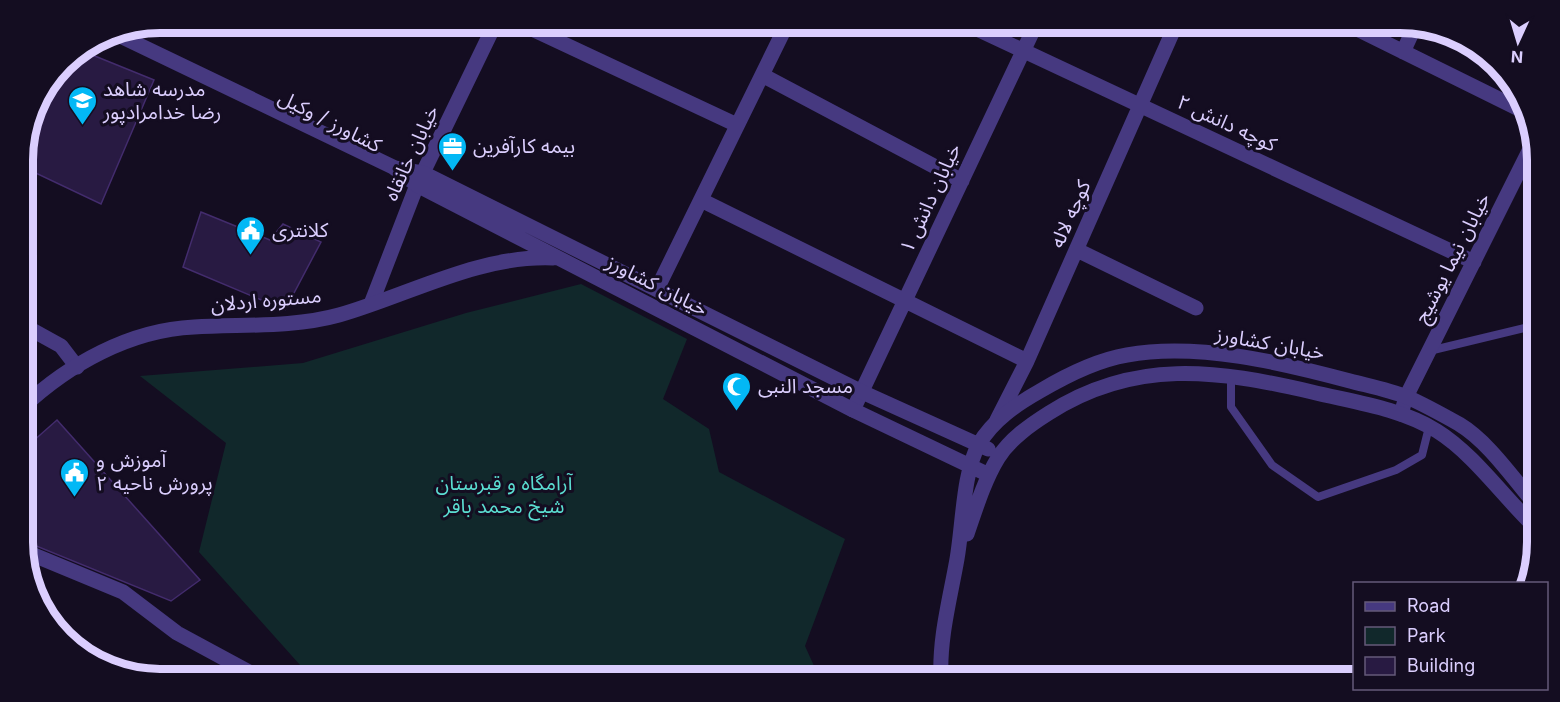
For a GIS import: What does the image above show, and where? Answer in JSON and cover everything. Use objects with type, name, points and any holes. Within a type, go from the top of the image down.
[{"type":"street","name":"خیابان خانقاه","points":[[370,304],[419,182],[491,33]]},
{"type":"street","points":[[540,33],[737,125]]},
{"type":"street","points":[[657,289],[783,33]]},
{"type":"street","name":"کوچه دانش ۲","points":[[985,33],[1474,262]]},
{"type":"street","name":"خیابان دانش ۱","points":[[853,410],[1032,33]]},
{"type":"street","name":"کوچه لاله","points":[[997,420],[1027,361],[1172,33]]},
{"type":"street","points":[[1365,33],[1515,107]]},
{"type":"street","points":[[1403,52],[1411,34]]},
{"type":"street","name":"خیابان کشاورز","points":[[124,38],[393,167],[561,259],[853,410],[989,475],[999,456],[1026,428],[1068,401],[1106,384],[1148,374],[1195,373],[1231,376],[1296,388],[1401,414],[1429,427],[1457,446],[1527,519]]},
{"type":"street","name":"کشاورز / وکیل","points":[[116,42],[419,182],[472,215],[530,257]]},
{"type":"street","points":[[762,75],[962,181]]},
{"type":"street","name":"خیابان نیما یوشیج","points":[[1401,414],[1406,397],[1527,156]]},
{"type":"street","name":"خیابان کشاورز","points":[[419,182],[657,289],[862,392],[979,444],[999,456]]},
{"type":"street","points":[[700,200],[1027,361]]},
{"type":"street","points":[[1077,250],[1196,308]]},
{"type":"street","name":"مستوره اردلان","points":[[33,398],[77,367],[116,345],[153,333],[190,327],[304,322],[338,315],[465,271],[530,257],[561,259]]},
{"type":"street","points":[[33,331],[61,346],[77,367]]},
{"type":"street","name":"خیابان کشاورز","points":[[970,466],[979,444],[997,420],[1029,397],[1057,381],[1088,367],[1126,355],[1156,351],[1193,351],[1286,365],[1406,397],[1462,426],[1486,448],[1527,494]]},
{"type":"street","points":[[940,669],[939,657],[957,560],[970,466]]},
{"type":"street","points":[[957,560],[989,475]]},
{"type":"street","points":[[34,555],[123,592],[177,633],[242,669]]},
{"type":"lane","points":[[1429,351],[1527,327]]},
{"type":"lane","points":[[1231,376],[1231,407],[1272,465],[1318,497],[1396,470],[1422,455],[1429,427]]},
{"type":"lane","points":[[1518,484],[1527,482]]},
{"type":"green space","name":"آرامگاه و قبرستان شیخ محمد باقر","points":[[581,284],[687,339],[663,399],[709,429],[719,472],[845,539],[805,646],[815,669],[321,669],[300,665],[199,552],[226,443],[140,376],[303,363],[466,313]]},
{"type":"building","name":"مدرسه شاهد رضا خدامرادپور","points":[[90,54],[154,80],[101,204],[33,172],[37,127],[46,104],[65,76]]},
{"type":"building","name":"کلانتری","points":[[201,212],[270,240],[283,224],[321,242],[285,310],[183,267]]},
{"type":"building","name":"آموزش و پرورش ناحیه ۲","points":[[57,420],[200,580],[171,601],[33,545],[33,441]]},
{"type":"place","name":"مدرسه شاهد رضا خدامرادپور","points":[[82,126]]},
{"type":"place","name":"بیمه کارآفرین","points":[[452,172]]},
{"type":"place","name":"کلانتری","points":[[251,256]]},
{"type":"place","name":"مسجد النبی","points":[[737,412]]},
{"type":"place","name":"آموزش و پرورش ناحیه ۲","points":[[75,498]]}]
